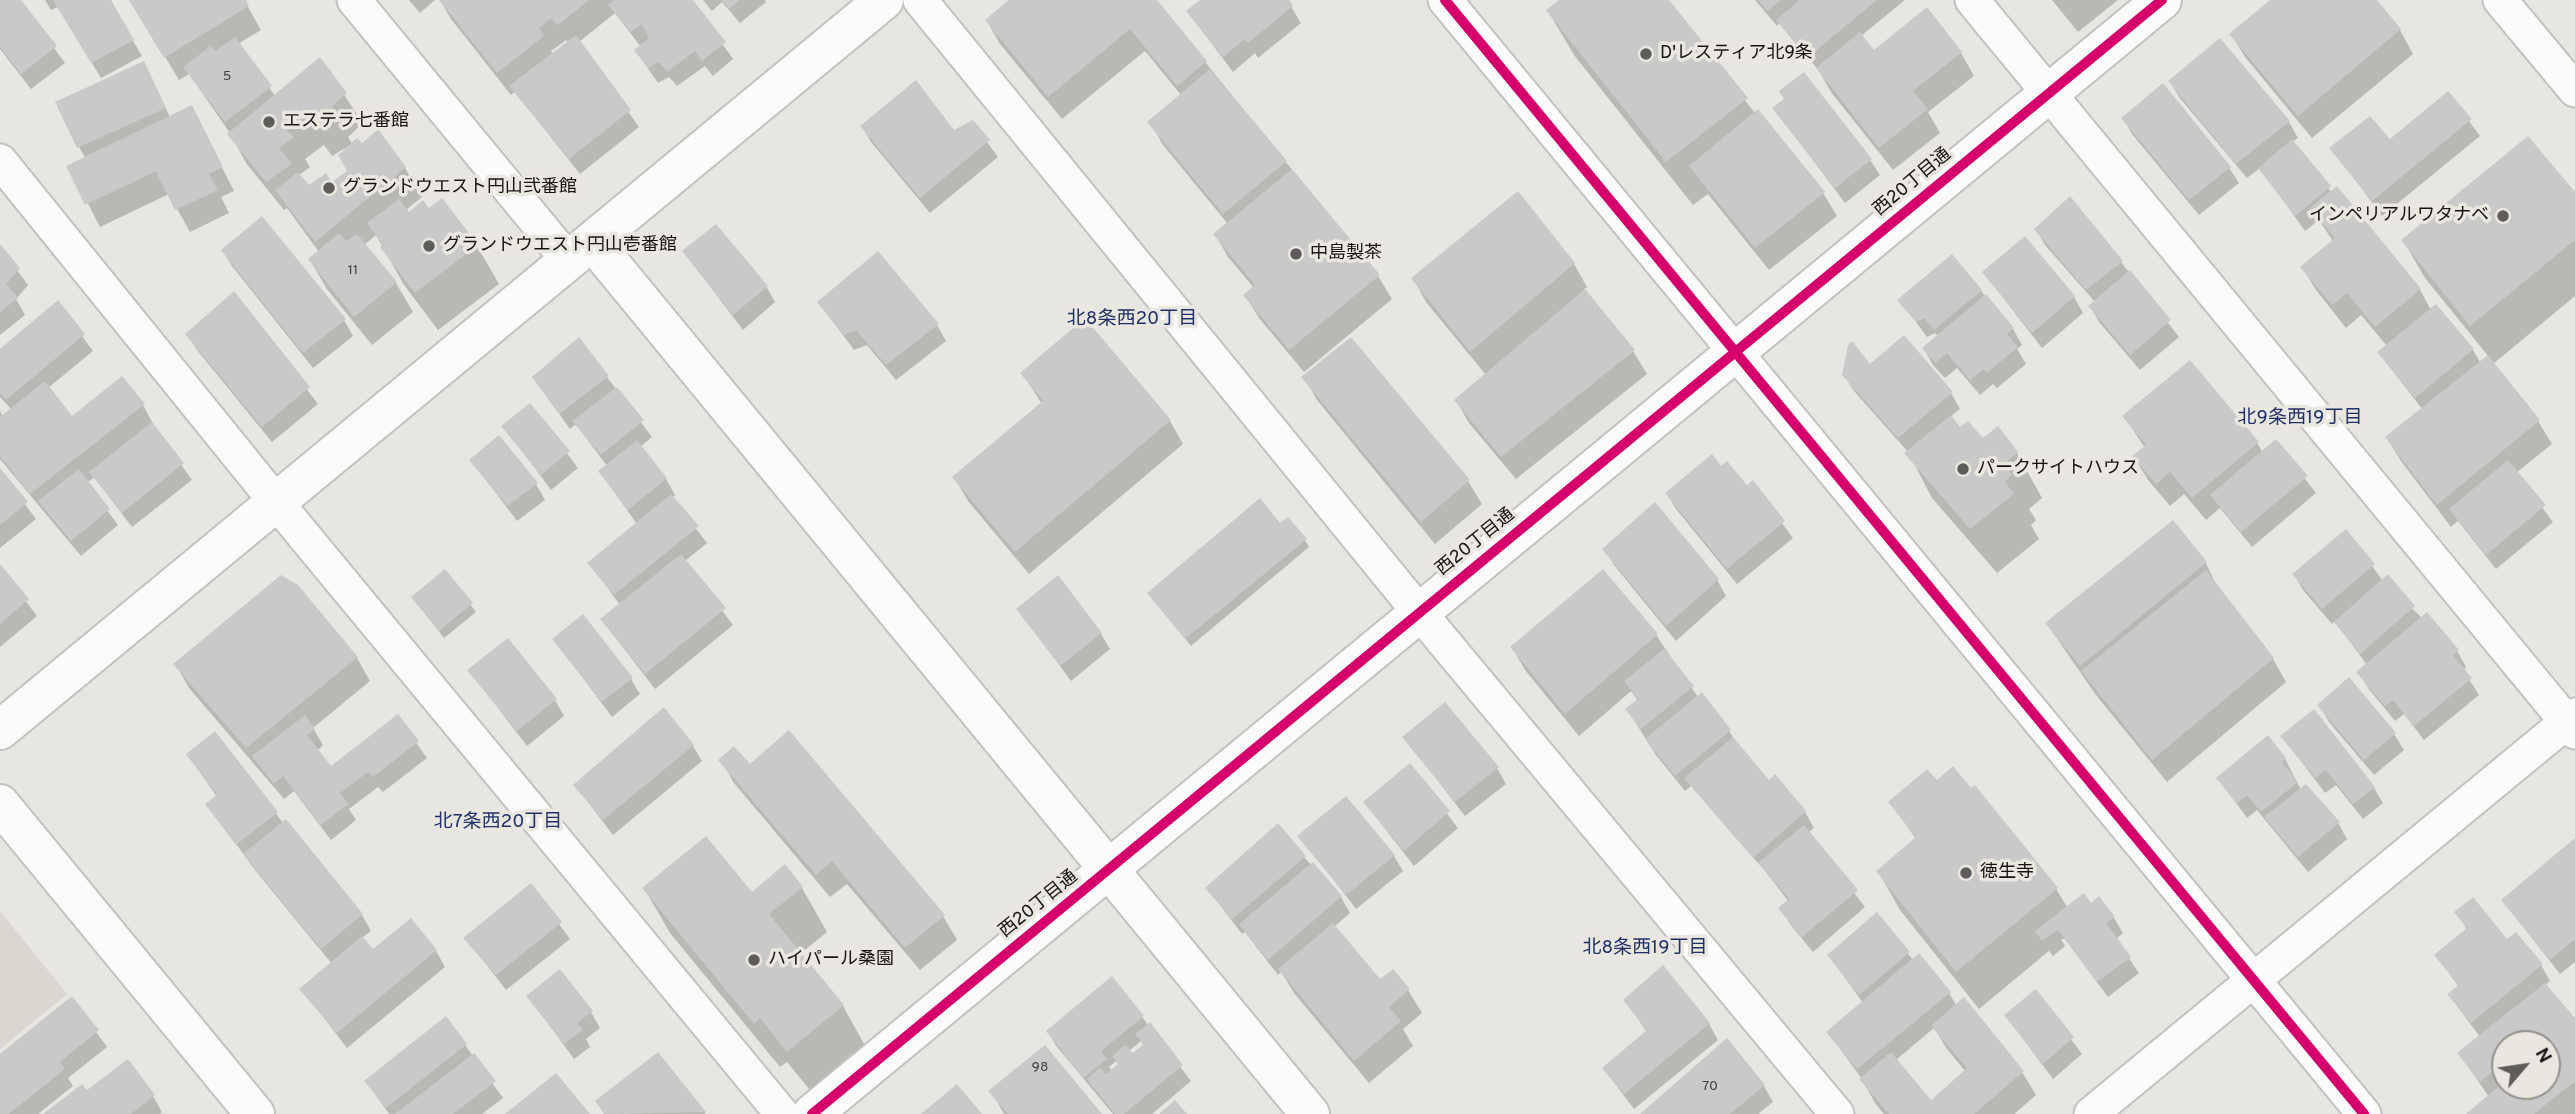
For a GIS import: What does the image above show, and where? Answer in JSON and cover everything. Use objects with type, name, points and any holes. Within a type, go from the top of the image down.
[{"type":"street","points":[[354,0],[580,250],[1110,870],[1310,1114]]},
{"type":"street","points":[[0,730],[884,0]]},
{"type":"street","points":[[920,0],[1419,612],[1837,1114]]},
{"type":"street","points":[[1445,0],[2364,1114]]},
{"type":"street","points":[[1972,0],[2572,723],[2091,1114]]},
{"type":"street","name":"西20丁目通","points":[[812,1114],[2162,0]]},
{"type":"street","points":[[2500,0],[2575,90]]},
{"type":"street","points":[[0,161],[276,502],[782,1114]]},
{"type":"street","points":[[0,804],[256,1114]]},
{"type":"shaded area","points":[[0,911],[67,994],[0,1049]]},
{"type":"building","points":[[0,0],[21,0],[57,46],[21,74],[0,47]]},
{"type":"building","points":[[53,0],[111,0],[134,40],[91,63]]},
{"type":"building","points":[[129,0],[246,0],[249,6],[164,58]]},
{"type":"building","points":[[439,0],[589,0],[558,25],[551,18],[539,28],[544,36],[497,73]]},
{"type":"building","points":[[614,0],[693,0],[726,42],[702,61],[695,51],[667,72],[659,62],[648,68],[634,50],[649,38],[642,24],[631,32],[608,5]]},
{"type":"building","points":[[722,0],[740,0],[729,9]]},
{"type":"building","points":[[1009,0],[1157,0],[1207,61],[1177,86],[1130,29],[1048,97],[985,20]]},
{"type":"building","points":[[1200,0],[1289,0],[1293,6],[1248,43],[1245,39],[1223,57],[1186,11]]},
{"type":"building","name":"D'レスティア北9条","points":[[1559,0],[1669,0],[1748,98],[1666,162],[1546,10]]},
{"type":"building","points":[[1758,0],[1781,0],[1767,11]]},
{"type":"building","points":[[1800,0],[1877,0],[1807,58],[1776,20]]},
{"type":"building","points":[[2270,0],[2377,0],[2401,29],[2298,116],[2229,34]]},
{"type":"building","points":[[1927,7],[1962,52],[1913,91],[1928,109],[1879,148],[1816,68],[1860,32],[1874,50]]},
{"type":"building","points":[[576,35],[631,110],[569,159],[509,86]]},
{"type":"building","points":[[235,37],[272,86],[225,122],[183,67],[211,46],[215,51]]},
{"type":"building","points":[[2220,38],[2290,121],[2236,164],[2168,81]]},
{"type":"building","name":"エステラ七番館","points":[[320,57],[347,93],[332,106],[336,113],[314,128],[306,117],[287,131],[294,137],[279,148],[292,164],[266,182],[227,134]]},
{"type":"building","points":[[144,61],[166,108],[77,148],[55,102]]},
{"type":"building","points":[[1210,69],[1287,161],[1223,214],[1147,122]]},
{"type":"building","points":[[1804,72],[1872,159],[1835,188],[1772,108],[1784,99],[1779,91]]},
{"type":"building","points":[[916,80],[954,130],[973,120],[990,140],[920,198],[860,126]]},
{"type":"building","points":[[2163,83],[2231,167],[2189,200],[2121,118]]},
{"type":"building","points":[[2448,91],[2472,119],[2372,201],[2329,148],[2370,116],[2390,139]]},
{"type":"building","points":[[192,105],[223,167],[209,174],[218,190],[175,210],[156,171],[85,205],[66,166]]},
{"type":"building","points":[[1758,109],[1825,192],[1755,248],[1689,166]]},
{"type":"building","name":"グランドウエスト円山弐番館","points":[[378,129],[406,167],[315,242],[275,190],[298,172],[309,185],[326,173],[332,182],[347,171],[338,155],[357,138],[362,143]]},
{"type":"building","name":"インペリアルワタナベ","points":[[2528,136],[2575,192],[2575,240],[2470,326],[2401,240]]},
{"type":"building","points":[[2292,139],[2331,186],[2295,216],[2258,168]]},
{"type":"building","name":"中島製茶","points":[[1292,169],[1380,275],[1289,350],[1243,295],[1255,285],[1213,234]]},
{"type":"building","points":[[2337,186],[2421,289],[2375,327],[2347,293],[2332,305],[2300,267],[2335,238],[2310,208]]},
{"type":"building","points":[[1518,191],[1575,263],[1470,352],[1411,278]]},
{"type":"building","points":[[2070,196],[2123,261],[2086,290],[2034,229]]},
{"type":"building","name":"グランドウエスト円山壱番館","points":[[442,198],[478,245],[415,293],[380,247],[383,245],[367,223],[399,199],[409,212],[423,200],[429,208]]},
{"type":"building","points":[[262,216],[346,319],[303,353],[221,250]]},
{"type":"building","points":[[716,224],[768,286],[733,315],[682,251]]},
{"type":"building","points":[[339,233],[346,241],[357,234],[397,282],[354,317],[308,259]]},
{"type":"building","points":[[2025,236],[2075,296],[2032,333],[1982,272]]},
{"type":"building","points":[[0,244],[20,268],[6,284],[18,298],[0,312]]},
{"type":"building","points":[[878,251],[939,324],[886,365],[856,330],[844,335],[817,302]]},
{"type":"building","points":[[1952,254],[1982,290],[1934,330],[1924,318],[1916,322],[1897,300]]},
{"type":"building","points":[[2130,270],[2171,320],[2130,355],[2088,306]]},
{"type":"building","points":[[1585,289],[1635,350],[1501,457],[1454,400]]},
{"type":"building","points":[[234,291],[310,387],[262,427],[185,334]]},
{"type":"building","points":[[1986,294],[2014,328],[2007,334],[2018,347],[1987,373],[1983,369],[1970,380],[1947,353],[1935,363],[1922,348]]},
{"type":"building","points":[[58,300],[85,334],[6,400],[0,394],[0,349]]},
{"type":"building","points":[[2436,304],[2474,349],[2415,398],[2377,352]]},
{"type":"building","points":[[1085,318],[1171,420],[1015,552],[952,477],[1043,401],[1020,373]]},
{"type":"building","points":[[1904,335],[1953,392],[1898,438],[1842,375],[1848,345],[1852,341],[1870,364]]},
{"type":"building","points":[[579,337],[609,376],[559,414],[532,377]]},
{"type":"building","points":[[1351,337],[1470,480],[1421,522],[1301,377]]},
{"type":"building","points":[[2488,355],[2540,420],[2437,505],[2385,437]]},
{"type":"building","points":[[2190,360],[2259,442],[2192,498],[2170,472],[2156,484],[2132,456],[2146,445],[2122,416]]},
{"type":"building","points":[[122,376],[145,404],[30,494],[0,456],[0,417],[45,381],[72,416]]},
{"type":"building","points":[[617,387],[644,420],[601,455],[572,421]]},
{"type":"building","points":[[530,403],[570,451],[541,475],[501,426]]},
{"type":"building","name":"パークサイトハウス","points":[[1951,415],[1960,427],[1968,421],[1983,438],[1998,426],[2018,452],[2003,465],[2012,474],[2005,482],[2014,494],[1970,529],[1904,453]]},
{"type":"building","points":[[152,422],[184,463],[122,513],[89,472]]},
{"type":"building","points":[[499,435],[538,483],[507,506],[469,460]]},
{"type":"building","points":[[2276,439],[2308,476],[2241,532],[2210,495]]},
{"type":"building","points":[[637,440],[667,478],[628,510],[598,471]]},
{"type":"building","points":[[1712,454],[1721,466],[1727,461],[1747,485],[1753,480],[1785,521],[1727,569],[1665,493]]},
{"type":"building","points":[[2508,460],[2546,505],[2486,555],[2449,509]]},
{"type":"building","points":[[0,468],[28,502],[0,525]]},
{"type":"building","points":[[79,469],[110,509],[71,541],[38,501]]},
{"type":"building","points":[[671,494],[699,526],[614,595],[587,563]]},
{"type":"building","points":[[1260,498],[1280,523],[1288,517],[1307,539],[1185,639],[1147,593]]},
{"type":"building","points":[[1655,502],[1719,579],[1666,626],[1602,549]]},
{"type":"building","points":[[2173,520],[2207,562],[2080,666],[2045,623]]},
{"type":"building","points":[[2346,529],[2375,564],[2322,609],[2292,574]]},
{"type":"building","points":[[681,554],[726,608],[645,674],[600,619]]},
{"type":"building","points":[[0,564],[29,599],[0,624]]},
{"type":"building","points":[[445,569],[473,603],[439,631],[411,597]]},
{"type":"building","points":[[1603,569],[1658,634],[1565,714],[1510,647]]},
{"type":"building","points":[[2206,570],[2274,658],[2152,760],[2081,671]]},
{"type":"building","points":[[2388,574],[2415,606],[2360,654],[2334,622]]},
{"type":"building","points":[[281,575],[298,585],[358,657],[246,748],[173,664]]},
{"type":"building","points":[[1058,575],[1102,633],[1060,666],[1016,609]]},
{"type":"building","points":[[2427,612],[2459,650],[2453,655],[2472,678],[2414,726],[2393,700],[2385,706],[2356,672]]},
{"type":"building","points":[[583,614],[633,678],[602,702],[552,639]]},
{"type":"building","points":[[508,638],[557,699],[517,731],[467,670]]},
{"type":"building","points":[[1664,649],[1694,686],[1641,729],[1625,709],[1638,699],[1624,681]]},
{"type":"building","points":[[2349,677],[2396,733],[2364,760],[2317,705]]},
{"type":"building","points":[[1702,692],[1731,730],[1675,776],[1645,739]]},
{"type":"building","points":[[1445,702],[1499,767],[1455,802],[1402,737]]},
{"type":"building","points":[[664,707],[694,745],[603,820],[573,785]]},
{"type":"building","points":[[2314,709],[2375,787],[2353,804],[2326,770],[2315,778],[2280,736]]},
{"type":"building","points":[[398,714],[419,741],[373,777],[368,772],[340,793],[348,804],[321,825],[283,776],[274,784],[252,756],[305,715],[315,729],[307,735],[331,766]]},
{"type":"building","points":[[789,730],[945,915],[905,948],[832,861],[816,875],[718,760],[734,746],[750,764]]},
{"type":"building","points":[[215,731],[278,812],[236,845],[205,804],[217,795],[186,754]]},
{"type":"building","points":[[2268,735],[2286,758],[2282,762],[2298,782],[2261,812],[2247,795],[2237,804],[2216,778]]},
{"type":"building","points":[[1733,737],[1769,780],[1775,774],[1806,811],[1753,858],[1684,778]]},
{"type":"building","points":[[1410,763],[1450,811],[1404,851],[1363,802]]},
{"type":"building","points":[[1953,766],[1971,788],[1975,785],[2058,888],[1956,972],[1876,871],[1916,837],[1888,802],[1927,769],[1937,780]]},
{"type":"building","points":[[2306,784],[2340,822],[2298,857],[2264,817]]},
{"type":"building","points":[[1346,796],[1395,855],[1346,895],[1297,836]]},
{"type":"building","points":[[286,819],[363,914],[321,949],[243,854]]},
{"type":"building","points":[[1278,823],[1306,856],[1232,919],[1205,888]]},
{"type":"building","points":[[1804,825],[1858,890],[1802,937],[1778,908],[1789,899],[1758,863]]},
{"type":"building","name":"ハイパール桑園","points":[[706,836],[752,892],[785,864],[803,887],[769,914],[844,1005],[787,1052],[760,1018],[754,1024],[642,888]]},
{"type":"building","points":[[2575,838],[2575,939],[2550,960],[2501,900]]},
{"type":"building","points":[[1313,862],[1342,896],[1268,960],[1239,924]]},
{"type":"building","points":[[531,883],[562,922],[496,975],[463,938]]},
{"type":"building","points":[[2084,893],[2091,903],[2099,896],[2115,917],[2106,923],[2131,957],[2097,982],[2058,930],[2042,941],[2035,931]]},
{"type":"building","points":[[2473,897],[2507,939],[2516,932],[2543,964],[2471,1023],[2447,994],[2459,985],[2434,955],[2467,928],[2454,912]]},
{"type":"building","points":[[1877,912],[1910,952],[1859,995],[1827,955]]},
{"type":"building","points":[[411,918],[437,950],[337,1033],[299,989],[362,936],[373,949]]},
{"type":"building","points":[[1333,923],[1380,979],[1393,969],[1410,989],[1389,1007],[1401,1021],[1354,1061],[1278,969]]},
{"type":"building","points":[[1919,953],[1951,992],[1857,1069],[1826,1032]]},
{"type":"building","points":[[1663,965],[1710,1023],[1624,1094],[1602,1068],[1647,1030],[1623,1000]]},
{"type":"building","points":[[560,969],[593,1011],[577,1023],[583,1030],[564,1044],[526,996]]},
{"type":"building","points":[[1112,976],[1144,1016],[1101,1051],[1107,1059],[1083,1078],[1046,1031]]},
{"type":"building","points":[[2545,983],[2575,1018],[2575,1081],[2561,1092],[2561,1030],[2491,1030],[2491,1073],[2480,1082],[2457,1053]]},
{"type":"building","points":[[2036,989],[2074,1037],[2043,1064],[2004,1015]]},
{"type":"building","points":[[72,996],[99,1030],[60,1062],[65,1069],[9,1114],[0,1114],[0,1054]]},
{"type":"building","points":[[1964,997],[2024,1071],[1974,1114],[1889,1114],[1859,1079],[1891,1052],[1931,1100],[1967,1068],[1931,1026]]},
{"type":"building","points":[[446,1016],[467,1044],[386,1108],[364,1081]]},
{"type":"building","points":[[1150,1022],[1183,1065],[1124,1114],[1115,1114],[1087,1079],[1100,1068],[1106,1074],[1118,1064],[1112,1056],[1125,1045],[1133,1053],[1144,1044],[1135,1034]]},
{"type":"building","points":[[1727,1038],[1765,1085],[1730,1114],[1640,1114]]},
{"type":"building","points":[[1045,1045],[1102,1114],[1008,1114],[988,1091]]},
{"type":"building","points":[[658,1052],[706,1112],[605,1114],[595,1101]]},
{"type":"building","points":[[474,1053],[496,1081],[453,1114],[395,1114]]},
{"type":"building","points":[[128,1059],[155,1095],[131,1114],[43,1114],[82,1084],[87,1090]]},
{"type":"building","points":[[556,1073],[590,1114],[505,1114]]},
{"type":"building","points":[[957,1084],[982,1114],[921,1114]]},
{"type":"building","points":[[2491,1093],[2491,1100],[2551,1100],[2534,1114],[2466,1114]]},
{"type":"building","points":[[1175,1100],[1187,1114],[1159,1114]]},
{"type":"cycle path","points":[[1445,0],[2364,1114]]},
{"type":"cycle path","points":[[812,1114],[2162,0]]},
{"type":"place","name":"D'レスティア北9条","points":[[1646,54]]},
{"type":"place","name":"エステラ七番館","points":[[269,122]]},
{"type":"place","name":"グランドウエスト円山弐番館","points":[[329,188]]},
{"type":"place","name":"インペリアルワタナベ","points":[[2503,216]]},
{"type":"place","name":"グランドウエスト円山壱番館","points":[[429,246]]},
{"type":"place","name":"中島製茶","points":[[1296,254]]},
{"type":"place","name":"パークサイトハウス","points":[[1963,469]]},
{"type":"place","name":"徳生寺","points":[[1966,873]]},
{"type":"place","name":"ハイパール桑園","points":[[754,960]]},
{"type":"district","name":"北8条西20丁目","points":[[1132,320]]},
{"type":"district","name":"北9条西19丁目","points":[[2300,419]]},
{"type":"district","name":"北7条西20丁目","points":[[498,823]]},
{"type":"district","name":"北8条西19丁目","points":[[1645,949]]}]
